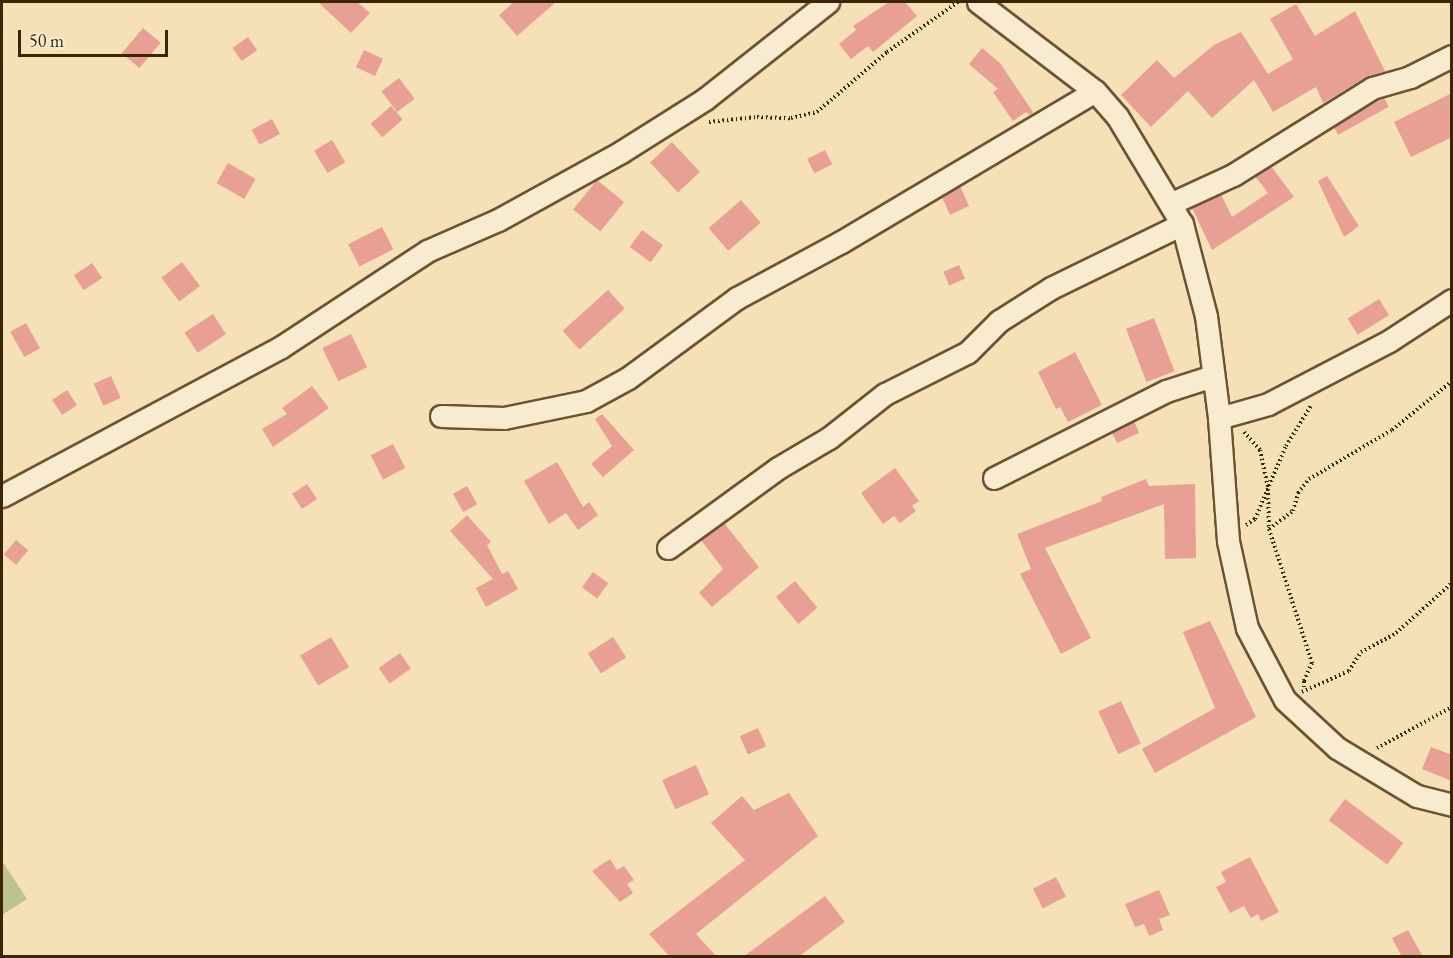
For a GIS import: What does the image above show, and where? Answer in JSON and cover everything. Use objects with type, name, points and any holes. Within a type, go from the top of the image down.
[{"type":"street","points":[[2,496],[281,347],[427,251],[517,209],[679,115],[705,99],[828,2]]},
{"type":"street","points":[[978,2],[1095,91],[1117,116],[1172,203],[1182,224],[1206,316],[1213,376],[1227,420],[1228,542],[1247,628],[1286,700],[1337,747],[1417,796],[1452,805]]},
{"type":"street","points":[[1172,203],[1233,175],[1372,88],[1410,77],[1452,56]]},
{"type":"street","points":[[441,416],[504,418],[586,401],[628,378],[737,298],[841,242],[1095,91]]},
{"type":"street","points":[[668,548],[778,468],[829,438],[885,394],[968,352],[999,321],[1051,288],[1182,224]]},
{"type":"street","points":[[1227,420],[1268,404],[1389,341],[1452,300]]},
{"type":"street","points":[[994,478],[1166,391],[1213,376]]},
{"type":"path","points":[[679,115],[705,122],[757,117],[791,118],[817,112],[887,52],[958,2]]},
{"type":"path","points":[[1269,529],[1293,511],[1298,493],[1309,478],[1392,430],[1452,381]]},
{"type":"path","points":[[1228,542],[1255,519],[1287,446],[1314,402]]},
{"type":"path","points":[[1227,420],[1260,450],[1268,489],[1269,529],[1312,663],[1304,681],[1305,690]]},
{"type":"path","points":[[1286,700],[1349,671],[1361,652],[1396,633],[1452,583]]},
{"type":"path","points":[[1361,762],[1369,752],[1452,707]]},
{"type":"green space","points":[[2,861],[27,899],[2,915]]},
{"type":"building","points":[[318,2],[357,2],[370,13],[351,33]]},
{"type":"building","points":[[514,2],[556,2],[517,36],[499,15]]},
{"type":"building","points":[[889,2],[905,2],[917,16],[873,52],[868,46],[851,59],[839,44],[856,30],[853,26]]},
{"type":"building","points":[[1296,4],[1315,36],[1355,11],[1385,71],[1366,77],[1323,103],[1316,87],[1273,112],[1254,80],[1212,118],[1188,91],[1151,127],[1121,95],[1157,60],[1174,78],[1214,45],[1241,32],[1268,74],[1293,59],[1270,19]]},
{"type":"building","points":[[143,28],[161,43],[139,68],[122,53]]},
{"type":"building","points":[[248,37],[257,50],[242,61],[232,48]]},
{"type":"building","points":[[982,48],[1000,63],[1033,112],[1030,115],[1026,112],[1013,121],[993,92],[998,89],[969,64]]},
{"type":"building","points":[[364,50],[383,59],[375,76],[356,67]]},
{"type":"building","points":[[399,78],[415,99],[397,112],[381,91]]},
{"type":"building","points":[[1452,93],[1452,137],[1411,157],[1394,122]]},
{"type":"building","points":[[1384,98],[1389,107],[1338,135],[1333,126]]},
{"type":"building","points":[[391,106],[403,120],[382,137],[371,124]]},
{"type":"building","points":[[272,119],[280,134],[260,145],[252,130]]},
{"type":"building","points":[[332,140],[345,162],[327,173],[314,151]]},
{"type":"building","points":[[672,142],[700,172],[678,192],[650,162]]},
{"type":"building","points":[[825,150],[832,164],[814,173],[807,159]]},
{"type":"building","points":[[228,163],[256,179],[244,199],[216,183]]},
{"type":"building","points":[[1271,166],[1294,197],[1212,250],[1192,208],[1221,194],[1232,217],[1268,193],[1255,176]]},
{"type":"building","points":[[1327,176],[1359,226],[1344,237],[1318,181]]},
{"type":"building","points":[[597,180],[624,202],[600,232],[573,210]]},
{"type":"building","points":[[960,186],[969,206],[950,215],[942,197]]},
{"type":"building","points":[[741,200],[761,223],[728,251],[709,228]]},
{"type":"building","points":[[382,227],[393,249],[359,267],[348,244]]},
{"type":"building","points":[[642,230],[663,245],[651,262],[630,247]]},
{"type":"building","points":[[182,262],[200,286],[179,302],[161,278]]},
{"type":"building","points":[[92,263],[102,278],[84,290],[74,275]]},
{"type":"building","points":[[959,265],[965,279],[949,285],[943,272]]},
{"type":"building","points":[[608,290],[625,309],[579,349],[563,331]]},
{"type":"building","points":[[1379,299],[1389,315],[1358,335],[1348,319]]},
{"type":"building","points":[[213,314],[226,334],[198,353],[184,333]]},
{"type":"building","points":[[1154,318],[1174,371],[1146,382],[1126,329]]},
{"type":"building","points":[[26,323],[40,348],[24,357],[10,332]]},
{"type":"building","points":[[351,334],[367,367],[338,381],[322,348]]},
{"type":"building","points":[[1075,352],[1102,405],[1068,422],[1060,407],[1056,409],[1038,372]]},
{"type":"building","points":[[111,376],[121,398],[103,406],[94,384]]},
{"type":"building","points":[[312,386],[329,408],[273,447],[262,429],[287,414],[282,408]]},
{"type":"building","points":[[67,390],[77,405],[62,415],[52,400]]},
{"type":"building","points":[[602,414],[634,450],[603,477],[591,464],[612,446],[595,419]]},
{"type":"building","points":[[1134,421],[1139,433],[1117,443],[1112,433]]},
{"type":"building","points":[[393,444],[405,468],[383,479],[371,455]]},
{"type":"building","points":[[557,462],[583,507],[589,502],[598,515],[578,530],[566,513],[549,524],[524,481]]},
{"type":"building","points":[[895,468],[919,501],[912,506],[916,511],[900,523],[894,516],[883,524],[861,493]]},
{"type":"building","points":[[1146,479],[1149,486],[1195,484],[1196,558],[1165,559],[1164,504],[1045,548],[1091,638],[1061,654],[1020,574],[1031,569],[1017,534],[1102,501],[1101,497]]},
{"type":"building","points":[[307,484],[317,499],[302,509],[292,494]]},
{"type":"building","points":[[467,486],[477,504],[463,512],[453,494]]},
{"type":"building","points":[[467,515],[491,542],[487,545],[502,574],[508,571],[518,589],[486,607],[476,588],[493,579],[450,531]]},
{"type":"building","points":[[724,523],[759,567],[712,607],[699,593],[723,569],[701,540]]},
{"type":"building","points":[[16,540],[28,550],[16,565],[4,555]]},
{"type":"building","points":[[593,572],[608,583],[597,599],[582,587]]},
{"type":"building","points":[[795,581],[817,608],[798,624],[776,597]]},
{"type":"building","points":[[1210,621],[1256,717],[1155,773],[1142,749],[1215,708],[1183,632]]},
{"type":"building","points":[[331,637],[349,667],[318,686],[300,656]]},
{"type":"building","points":[[613,637],[626,657],[601,673],[588,653]]},
{"type":"building","points":[[400,653],[411,669],[390,683],[379,668]]},
{"type":"building","points":[[1121,701],[1141,744],[1118,754],[1098,712]]},
{"type":"building","points":[[758,728],[766,746],[748,754],[740,736]]},
{"type":"building","points":[[1431,747],[1452,755],[1452,781],[1422,769]]},
{"type":"building","points":[[696,765],[709,794],[675,809],[662,780]]},
{"type":"building","points":[[789,793],[818,836],[696,934],[717,957],[670,957],[649,934],[745,860],[711,823],[742,796],[754,810]]},
{"type":"building","points":[[1345,799],[1403,843],[1387,864],[1329,821]]},
{"type":"building","points":[[1250,857],[1279,912],[1261,921],[1258,914],[1251,918],[1244,906],[1230,913],[1216,887],[1226,882],[1221,872]]},
{"type":"building","points":[[610,859],[617,870],[624,866],[634,880],[627,884],[633,893],[620,902],[592,871]]},
{"type":"building","points":[[1056,877],[1066,897],[1043,908],[1033,889]]},
{"type":"building","points":[[1159,890],[1170,915],[1159,919],[1163,930],[1149,936],[1144,924],[1135,927],[1125,904]]},
{"type":"building","points":[[825,896],[845,922],[798,957],[743,957]]},
{"type":"building","points":[[1408,930],[1423,957],[1402,957],[1392,938]]}]
